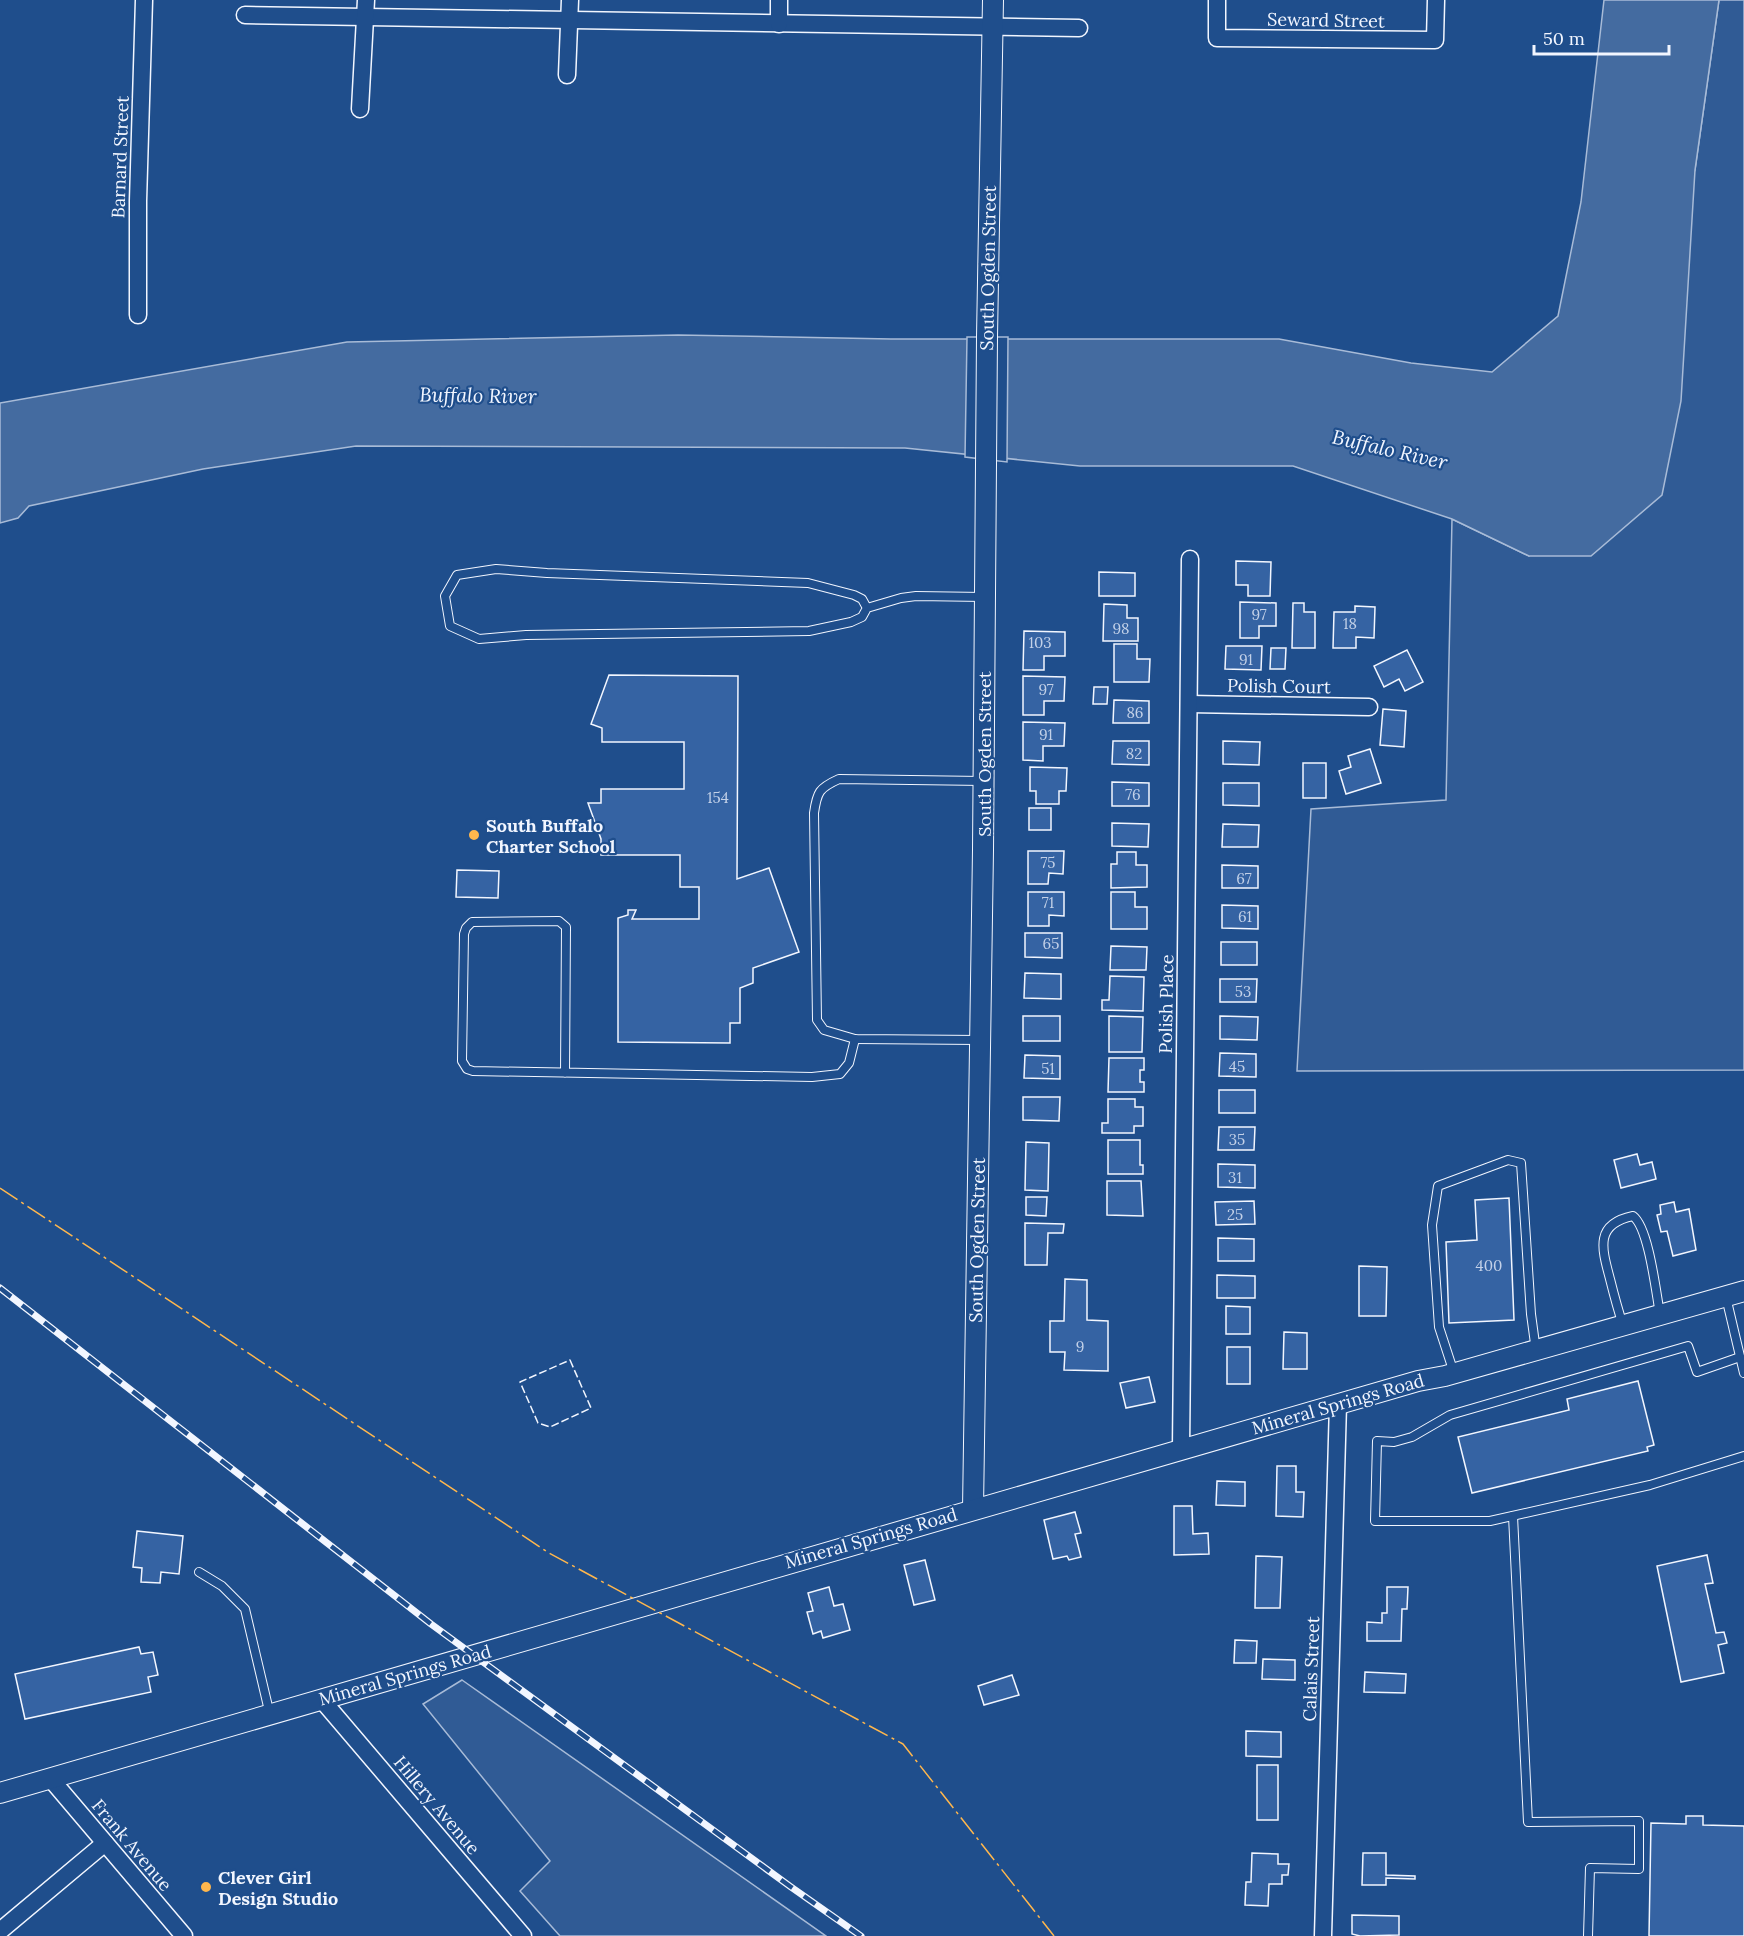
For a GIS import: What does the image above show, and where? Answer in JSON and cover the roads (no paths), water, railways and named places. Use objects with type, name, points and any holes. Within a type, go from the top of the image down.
[{"type":"street","name":"Barnard Street","points":[[138,315],[138,201],[144,0]]},
{"type":"street","points":[[360,109],[366,0]]},
{"type":"street","points":[[567,75],[570,0]]},
{"type":"street","points":[[779,0],[779,24]]},
{"type":"street","name":"South Ogden Street","points":[[973,1509],[993,0]]},
{"type":"street","name":"Seward Street","points":[[1217,0],[1217,38],[1435,40],[1436,0]]},
{"type":"street","points":[[245,15],[1079,28]]},
{"type":"street","name":"Polish Place","points":[[1181,1449],[1190,559]]},
{"type":"street","name":"Polish Court","points":[[1189,704],[1370,707]]},
{"type":"street","name":"Mineral Springs Road","points":[[0,1793],[1181,1449],[1735,1294]]},
{"type":"street","name":"Calais Street","points":[[1323,1936],[1338,1404]]},
{"type":"street","name":"Hillery Avenue","points":[[322,1700],[523,1936]]},
{"type":"street","name":"Frank Avenue","points":[[50,1778],[184,1936]]},
{"type":"street","points":[[0,1931],[105,1843]]},
{"type":"lane","points":[[867,608],[862,600],[854,595],[808,583],[496,569],[457,575],[445,596],[450,626],[479,639],[526,634],[809,631],[851,622],[862,616],[867,608],[901,598],[916,596],[985,597]]},
{"type":"lane","points":[[980,1040],[855,1039],[824,1030],[817,1020],[814,813],[816,797],[823,786],[839,779],[983,781]]},
{"type":"lane","points":[[565,1073],[566,927],[559,921],[472,922],[464,934],[462,1061],[467,1069],[473,1071],[565,1073],[812,1077],[840,1074],[849,1063],[855,1039]]},
{"type":"lane","points":[[1454,1374],[1439,1327],[1432,1225],[1438,1186],[1508,1160],[1521,1163],[1531,1314],[1536,1351]]},
{"type":"lane","points":[[1623,1326],[1602,1250],[1604,1236],[1610,1225],[1619,1219],[1633,1216],[1638,1220],[1650,1260],[1660,1315]]},
{"type":"lane","points":[[1735,1294],[1740,1357],[1744,1373]]},
{"type":"lane","points":[[1740,1357],[1697,1372],[1688,1346],[1450,1415],[1412,1437],[1394,1442],[1377,1441],[1375,1521],[1490,1521],[1650,1485],[1744,1456]]},
{"type":"lane","points":[[1513,1516],[1528,1822],[1639,1821],[1639,1869],[1590,1868],[1588,1936]]},
{"type":"lane","points":[[199,1572],[222,1586],[245,1609],[270,1715]]},
{"type":"water","name":"Buffalo River","points":[[1604,0],[1719,0],[1695,170],[1681,401],[1662,495],[1591,556],[1529,556],[1452,519],[1293,466],[1080,466],[905,448],[356,446],[203,469],[29,506],[18,518],[0,523],[0,403],[347,342],[678,335],[891,339],[1279,339],[1411,363],[1492,372],[1558,316],[1581,202]]},
{"type":"railway","points":[[0,1288],[431,1624],[861,1936]]},
{"type":"place","name":"South Buffalo Charter School","points":[[474,835]]},
{"type":"place","name":"Clever Girl Design Studio","points":[[206,1887]]}]
